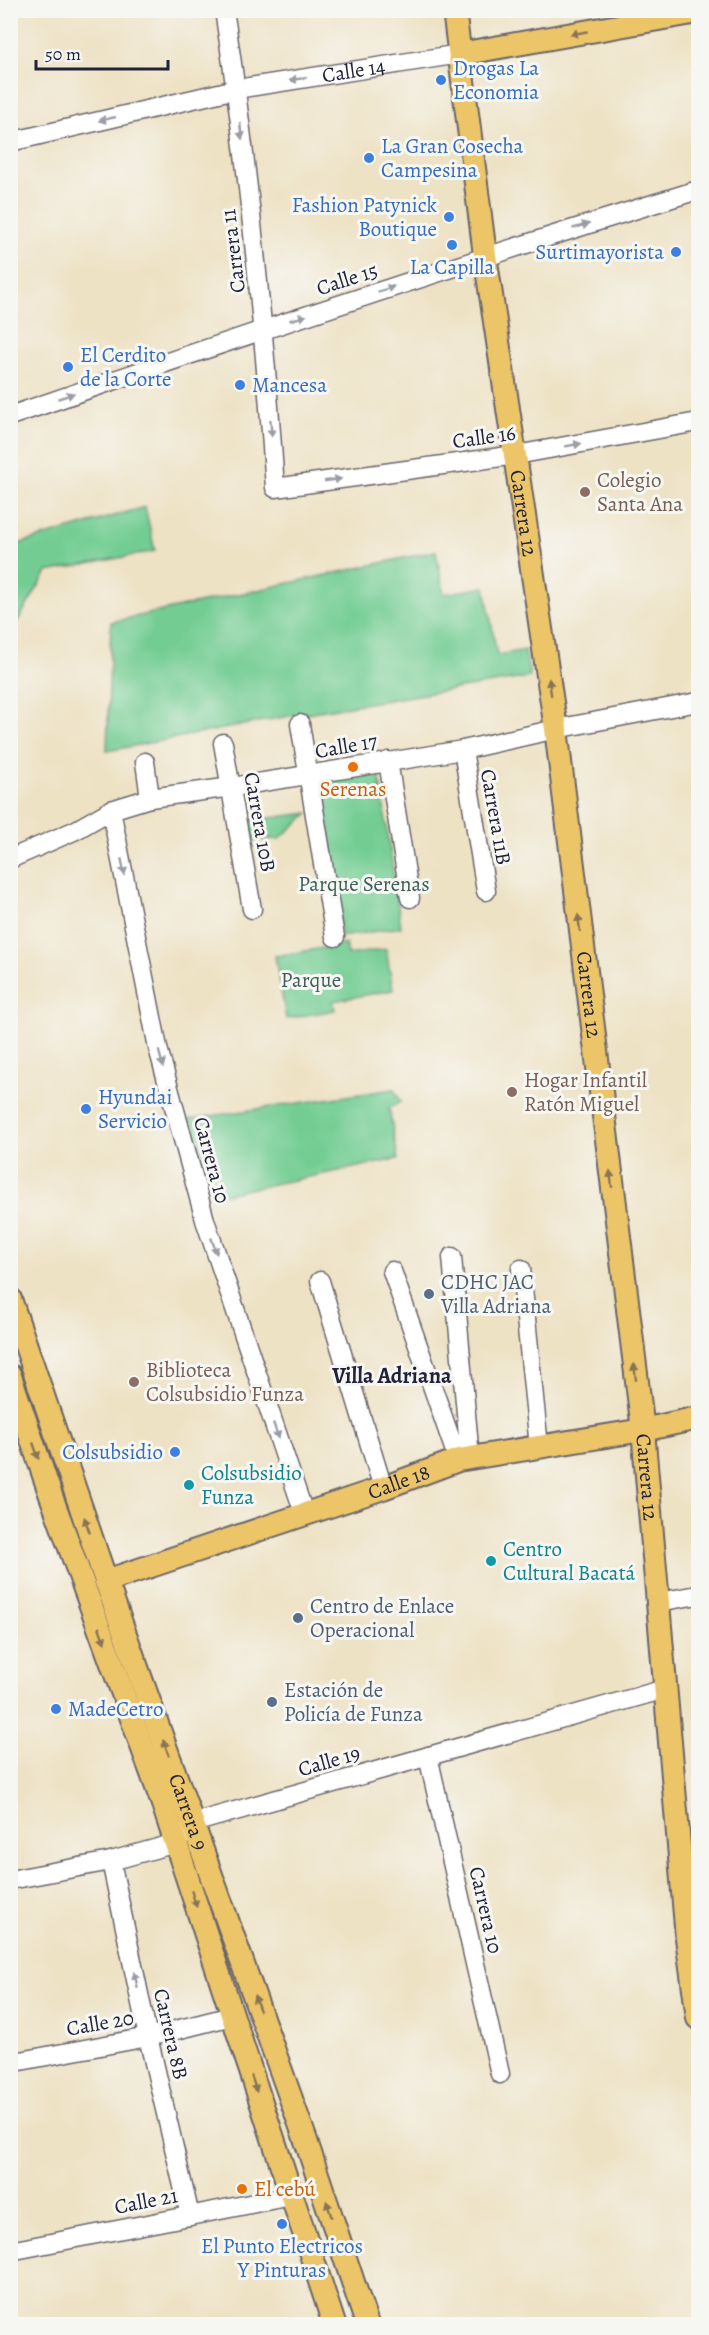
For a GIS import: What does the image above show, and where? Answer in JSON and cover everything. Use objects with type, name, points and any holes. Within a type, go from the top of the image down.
[{"type":"main road","name":"Carrera 12","points":[[454,10],[485,255],[556,729],[643,1430],[665,1689],[693,1937],[699,2018]]},
{"type":"main road","name":"Calle 14","points":[[460,54],[699,12]]},
{"type":"main road","name":"Carrera 9","points":[[10,1299],[106,1581],[305,2138],[367,2325]]},
{"type":"main road","name":"Carrera 9","points":[[10,1376],[176,1843],[334,2325]]},
{"type":"main road","name":"Calle 18","points":[[106,1581],[464,1459],[643,1430],[699,1418]]},
{"type":"street","name":"Carrera 11","points":[[224,10],[236,89],[264,328],[276,488]]},
{"type":"street","name":"Calle 14","points":[[10,142],[236,89],[460,54]]},
{"type":"street","name":"Calle 15","points":[[10,416],[264,328],[331,308],[485,255],[699,190]]},
{"type":"street","name":"Calle 16","points":[[276,488],[516,455],[699,423]]},
{"type":"street","name":"Calle 17","points":[[10,859],[67,835],[111,810],[150,798],[462,750],[556,729],[699,702]]},
{"type":"street","points":[[300,724],[335,937]]},
{"type":"street","name":"Carrera 10B","points":[[223,743],[252,909]]},
{"type":"street","name":"Carrera 11B","points":[[462,750],[486,891]]},
{"type":"street","points":[[388,761],[410,897]]},
{"type":"street","points":[[145,762],[150,798]]},
{"type":"street","name":"Carrera 10","points":[[111,810],[158,1048],[204,1220],[304,1513]]},
{"type":"street","points":[[452,1257],[464,1459]]},
{"type":"street","points":[[521,1269],[539,1447]]},
{"type":"street","points":[[392,1271],[464,1459]]},
{"type":"street","points":[[320,1281],[383,1488]]},
{"type":"street","points":[[658,1602],[699,1595]]},
{"type":"street","name":"Calle 19","points":[[193,1823],[665,1689]]},
{"type":"street","name":"Carrera 10","points":[[428,1756],[500,2074]]},
{"type":"street","points":[[10,1880],[111,1861],[176,1843],[193,1823]]},
{"type":"street","name":"Carrera 8B","points":[[111,1861],[148,2037],[190,2216]]},
{"type":"street","name":"Calle 20","points":[[10,2062],[148,2037],[232,2016]]},
{"type":"street","name":"Calle 21","points":[[10,2252],[291,2196]]},
{"type":"green space","points":[[145,507],[155,551],[47,572],[11,632],[11,546]]},
{"type":"green space","points":[[436,551],[444,594],[485,587],[497,655],[525,650],[530,677],[300,714],[107,751],[111,622]]},
{"type":"green space","name":"Parque Serenas","points":[[379,772],[401,927],[341,937],[320,783]]},
{"type":"green space","points":[[309,813],[279,839],[255,840],[249,835],[244,821]]},
{"type":"green space","name":"Parque","points":[[346,944],[348,955],[386,949],[393,990],[333,1001],[335,1010],[286,1019],[275,956]]},
{"type":"green space","points":[[394,1089],[401,1102],[389,1108],[398,1159],[215,1196],[190,1119]]},
{"type":"place","name":"Drogas La Economia","points":[[441,80]]},
{"type":"place","name":"La Gran Cosecha Campesina","points":[[369,158]]},
{"type":"place","name":"Fashion Patynick Boutique","points":[[449,217]]},
{"type":"place","name":"La Capilla","points":[[452,245]]},
{"type":"place","name":"Surtimayorista","points":[[676,252]]},
{"type":"place","name":"El Cerdito de la Corte","points":[[68,367]]},
{"type":"place","name":"Mancesa","points":[[240,385]]},
{"type":"place","name":"Colegio Santa Ana","points":[[585,492]]},
{"type":"place","name":"Serenas","points":[[353,767]]},
{"type":"place","name":"Hogar Infantil Ratón Miguel","points":[[512,1092]]},
{"type":"place","name":"Hyundai Servicio","points":[[86,1109]]},
{"type":"place","name":"CDHC JAC Villa Adriana","points":[[429,1294]]},
{"type":"place","name":"Biblioteca Colsubsidio Funza","points":[[134,1382]]},
{"type":"place","name":"Colsubsidio","points":[[175,1452]]},
{"type":"place","name":"Colsubsidio Funza","points":[[189,1485]]},
{"type":"place","name":"Centro Cultural Bacatá","points":[[491,1561]]},
{"type":"place","name":"Centro de Enlace Operacional","points":[[298,1618]]},
{"type":"place","name":"Estación de Policía de Funza","points":[[272,1702]]},
{"type":"place","name":"MadeCetro","points":[[56,1709]]},
{"type":"place","name":"El cebú","points":[[242,2189]]},
{"type":"place","name":"El Punto Electricos Y Pinturas","points":[[282,2224]]},
{"type":"district","name":"Villa Adriana","points":[[392,1375]]}]
